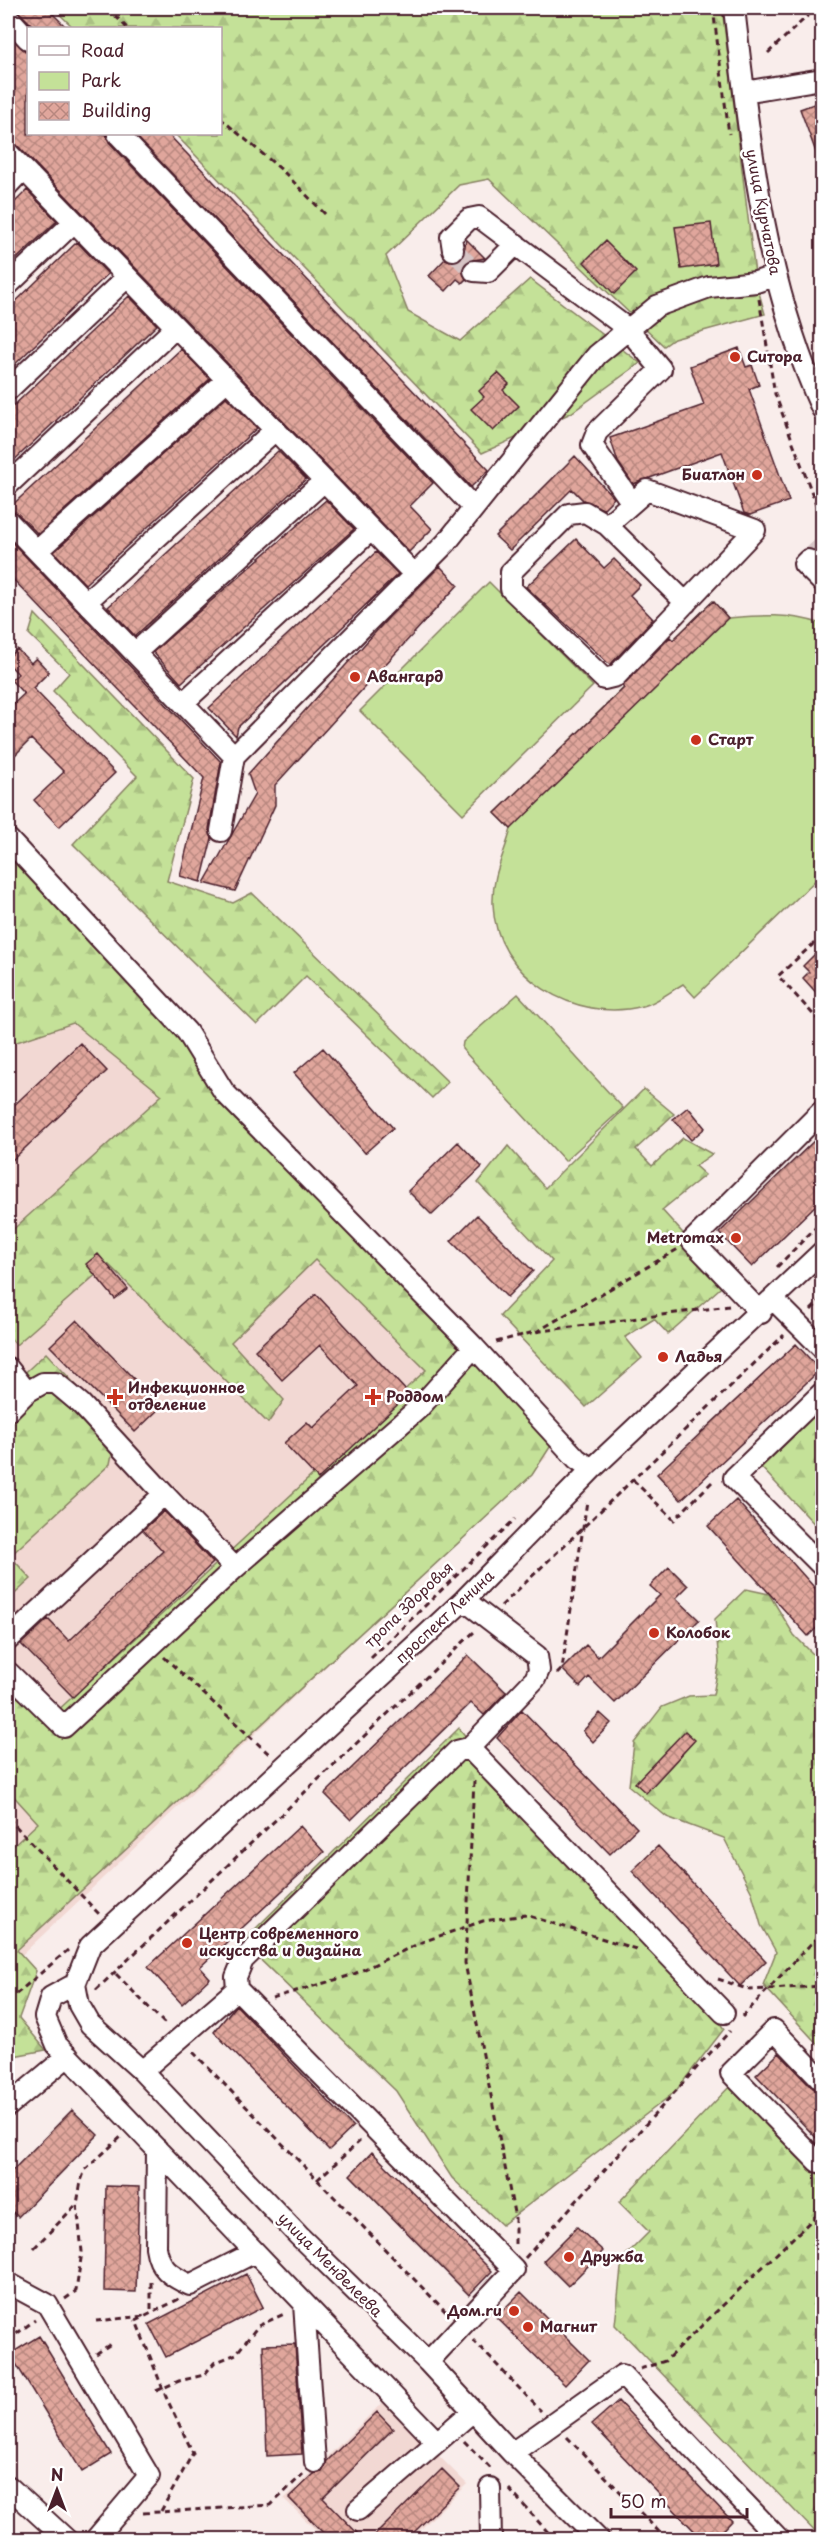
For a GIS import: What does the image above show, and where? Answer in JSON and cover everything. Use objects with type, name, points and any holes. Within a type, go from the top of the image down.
[{"type":"street","name":"улица Курчатова","points":[[734,8],[750,144],[774,276],[822,409]]},
{"type":"street","points":[[8,17],[27,38]]},
{"type":"street","points":[[744,92],[822,79]]},
{"type":"street","points":[[119,135],[474,508]]},
{"type":"street","points":[[8,153],[414,574]]},
{"type":"street","points":[[8,184],[23,169]]},
{"type":"street","points":[[453,250],[451,237],[469,219],[479,217],[628,329],[661,369],[597,432],[592,445],[632,503]]},
{"type":"street","points":[[8,285],[74,222]]},
{"type":"street","points":[[474,271],[488,272],[516,244]]},
{"type":"street","points":[[221,831],[234,756],[446,543],[597,355],[657,306],[709,287],[756,282],[774,276]]},
{"type":"street","points":[[8,390],[127,277]]},
{"type":"street","points":[[8,485],[176,327]]},
{"type":"street","points":[[37,551],[227,380]]},
{"type":"street","points":[[86,602],[275,430]]},
{"type":"street","points":[[135,653],[324,481]]},
{"type":"street","points":[[607,525],[647,490],[755,530],[686,603],[615,676],[604,679],[511,589],[511,572],[569,514],[585,512],[607,525],[686,603]]},
{"type":"street","points":[[8,521],[234,756]]},
{"type":"street","points":[[183,703],[371,530]]},
{"type":"street","points":[[808,560],[804,564],[822,582]]},
{"type":"street","points":[[8,839],[188,1032],[224,1092],[474,1347],[577,1458],[592,1469]]},
{"type":"street","points":[[822,1111],[692,1241],[767,1306],[797,1323],[822,1348]]},
{"type":"street","name":"проспект Ленина","points":[[75,1984],[90,1946],[464,1600],[592,1469],[822,1252]]},
{"type":"street","points":[[8,1672],[64,1726],[235,1568],[419,1408],[474,1347]]},
{"type":"street","points":[[8,1368],[27,1392]]},
{"type":"street","points":[[8,1411],[27,1392],[43,1383],[56,1383],[81,1404],[235,1568]]},
{"type":"street","points":[[822,1393],[734,1478],[822,1566]]},
{"type":"street","points":[[8,1640],[164,1494]]},
{"type":"street","points":[[464,1600],[537,1656],[539,1670],[535,1679],[472,1751]]},
{"type":"street","points":[[428,2362],[514,2270],[237,1989],[237,1977],[243,1960],[457,1751],[472,1751],[724,2013]]},
{"type":"street","points":[[75,1984],[51,1997],[45,2017],[57,2045],[437,2442]]},
{"type":"street","name":"улица Менделеева","points":[[75,1984],[79,2005],[90,2024],[142,2071],[299,2236],[428,2362],[512,2453],[599,2540]]},
{"type":"street","points":[[142,2071],[237,1989]]},
{"type":"street","points":[[822,2080],[774,2030],[731,2073],[818,2162],[822,2157]]},
{"type":"street","points":[[8,2106],[68,2056]]},
{"type":"street","points":[[157,2149],[156,2247],[158,2262],[175,2278],[190,2285],[255,2252]]},
{"type":"street","points":[[8,2283],[47,2304],[149,2476],[95,2540]]},
{"type":"street","points":[[304,2304],[315,2462]]},
{"type":"street","points":[[512,2453],[622,2375],[780,2540]]},
{"type":"street","points":[[358,2510],[473,2411]]},
{"type":"street","points":[[8,2486],[67,2540]]},
{"type":"street","points":[[490,2488],[491,2540]]},
{"type":"path","points":[[108,8],[126,27]]},
{"type":"path","points":[[768,52],[816,8]]},
{"type":"path","points":[[222,120],[283,171],[326,215]]},
{"type":"path","points":[[822,936],[778,976],[822,1024]]},
{"type":"path","points":[[771,1272],[822,1221]]},
{"type":"path","points":[[534,1332],[692,1241]]},
{"type":"path","points":[[79,2005],[116,1974],[822,1299]]},
{"type":"path","points":[[474,1347],[534,1332],[737,1305],[729,1313]]},
{"type":"path","points":[[554,1677],[562,1669],[592,1469]]},
{"type":"path","name":"тропа Здоровья","points":[[364,1665],[517,1516]]},
{"type":"path","points":[[151,1645],[270,1755]]},
{"type":"path","points":[[472,1751],[465,1963],[515,2218],[514,2270]]},
{"type":"path","points":[[8,1818],[102,1917]]},
{"type":"path","points":[[252,2003],[352,1975],[422,1942],[483,1921],[526,1915],[641,1951]]},
{"type":"path","points":[[514,2270],[822,1932]]},
{"type":"path","points":[[8,2001],[68,1949]]},
{"type":"path","points":[[116,1974],[667,2540]]},
{"type":"path","points":[[712,1976],[750,1990],[822,1986]]},
{"type":"path","points":[[8,2340],[76,2291],[82,2252],[77,2194],[85,2170],[134,2125]]},
{"type":"path","points":[[317,2180],[374,2128]]},
{"type":"path","points":[[34,2248],[77,2204]]},
{"type":"path","points":[[622,2375],[665,2361],[822,2210]]},
{"type":"path","points":[[149,2315],[150,2273]]},
{"type":"path","points":[[160,2511],[193,2453],[136,2321],[182,2298]]},
{"type":"path","points":[[156,2391],[204,2375],[214,2363],[236,2354],[258,2326],[304,2304]]},
{"type":"path","points":[[96,2321],[149,2315]]},
{"type":"path","points":[[116,2516],[160,2511],[271,2505],[315,2462]]},
{"type":"shaded area","points":[[35,927],[547,1457],[8,1968],[8,952]]},
{"type":"shaded area","points":[[384,2401],[467,2484],[411,2539],[325,2539],[284,2499]]},
{"type":"green space","points":[[53,8],[722,8],[756,282],[765,314],[674,339],[664,346],[489,179],[459,185],[386,256],[408,312],[460,341],[530,279],[640,363],[571,413],[482,453],[176,135],[222,135],[222,27],[73,27]]},
{"type":"green space","points":[[489,582],[593,686],[463,814],[360,711]]},
{"type":"green space","name":"Старт","points":[[713,601],[728,618],[787,616],[822,624],[822,874],[695,997],[683,984],[658,1000],[643,1006],[617,1010],[592,1008],[567,1001],[544,989],[524,973],[508,953],[497,930],[493,904],[494,883],[511,829],[495,813]]},
{"type":"green space","points":[[35,614],[194,779],[167,881],[233,903],[252,893],[448,1082],[432,1098],[306,976],[257,1025],[73,844],[137,776],[53,691],[69,673],[29,634]]},
{"type":"green space","points":[[8,853],[552,1444],[532,1475],[17,1950],[36,1971],[19,2018],[46,2050],[8,2057],[8,1851],[38,1823],[8,1790],[8,1663],[55,1713],[426,1370],[315,1260],[231,1342],[284,1400],[268,1423],[108,1264],[16,1345],[8,1335],[8,1234],[162,1095],[73,1023],[8,1045]]},
{"type":"green space","points":[[518,994],[623,1108],[565,1161],[462,1049],[463,1042]]},
{"type":"green space","points":[[644,1089],[674,1114],[636,1149],[652,1166],[683,1138],[712,1154],[695,1166],[705,1175],[662,1210],[727,1282],[668,1334],[654,1319],[625,1337],[642,1358],[586,1407],[500,1316],[552,1261],[478,1183],[508,1146],[545,1188]]},
{"type":"green space","points":[[46,1353],[117,1429],[110,1464],[10,1556],[31,1579],[8,1600],[8,1404],[21,1391],[14,1383]]},
{"type":"green space","points":[[822,1401],[822,1532],[757,1463]]},
{"type":"green space","points":[[746,1589],[769,1594],[794,1635],[822,1663],[822,2049],[763,1985],[776,1952],[761,1925],[752,1893],[724,1838],[667,1817],[629,1786],[634,1743],[662,1707],[689,1696],[713,1695],[719,1662],[715,1619]]},
{"type":"green space","points":[[459,1728],[539,1829],[684,1971],[724,2029],[675,2092],[502,2225],[452,2178],[396,2091],[242,1942]]},
{"type":"green space","points":[[731,2085],[822,2178],[822,2539],[615,2325],[622,2259],[649,2232],[619,2202]]},
{"type":"building","points":[[15,8],[47,8],[66,27],[34,27]]},
{"type":"building","points":[[8,34],[27,53],[27,135],[106,135],[109,142],[433,483],[410,506],[432,529],[409,552],[17,145],[8,139]]},
{"type":"building","points":[[822,101],[822,165],[821,166],[800,109]]},
{"type":"building","points":[[135,135],[169,135],[489,470],[471,487]]},
{"type":"building","points":[[27,190],[57,221],[8,267],[8,209]]},
{"type":"building","points":[[711,223],[716,264],[681,269],[675,227]]},
{"type":"building","points":[[466,239],[485,258],[468,261],[462,270],[466,279],[462,283],[457,279],[446,291],[429,276],[445,259],[454,262],[461,259]]},
{"type":"building","points":[[605,241],[636,272],[614,294],[584,262]]},
{"type":"building","points":[[77,242],[108,274],[8,371],[8,309]]},
{"type":"building","points":[[129,296],[157,325],[8,466],[8,411]]},
{"type":"building","points":[[739,348],[746,367],[752,365],[759,385],[749,389],[789,501],[750,515],[744,513],[722,452],[633,484],[618,462],[610,438],[704,405],[690,366]]},
{"type":"building","points":[[181,349],[210,379],[38,534],[17,513],[8,509]]},
{"type":"building","points":[[498,373],[509,384],[503,390],[519,406],[493,431],[471,409],[484,397],[479,391]]},
{"type":"building","points":[[226,397],[257,428],[85,584],[54,552]]},
{"type":"building","points":[[278,451],[306,479],[135,636],[108,607]]},
{"type":"building","points":[[575,456],[614,498],[603,509],[583,500],[572,489],[510,550],[495,536]]},
{"type":"building","points":[[326,500],[354,529],[181,683],[153,652]]},
{"type":"building","points":[[8,538],[221,762],[209,829],[212,838],[201,882],[180,876],[204,778],[8,574]]},
{"type":"building","points":[[576,539],[604,568],[614,559],[640,585],[630,595],[653,619],[610,665],[526,587]]},
{"type":"building","points":[[376,552],[398,574],[238,727],[236,736],[209,708]]},
{"type":"building","points":[[440,566],[458,585],[275,785],[275,805],[235,891],[204,883],[255,794],[248,774],[389,617]]},
{"type":"building","points":[[713,601],[728,618],[511,829],[495,813],[624,688],[622,686],[670,637],[673,640]]},
{"type":"building","points":[[17,649],[31,663],[36,658],[49,672],[33,688],[115,773],[59,827],[34,800],[64,772],[31,739],[8,762],[8,709],[24,694],[11,680],[18,674],[8,663],[8,658]]},
{"type":"building","points":[[822,947],[822,999],[803,978],[809,972],[803,966]]},
{"type":"building","points":[[80,1043],[107,1071],[8,1164],[8,1111]]},
{"type":"building","points":[[323,1048],[393,1128],[365,1153],[294,1073]]},
{"type":"building","points":[[688,1107],[705,1128],[691,1140],[673,1119]]},
{"type":"building","points":[[822,1133],[822,1199],[752,1267],[719,1233]]},
{"type":"building","points":[[458,1142],[482,1167],[432,1215],[408,1191]]},
{"type":"building","points":[[477,1215],[533,1271],[507,1297],[451,1241]]},
{"type":"building","points":[[98,1254],[128,1289],[115,1299],[86,1264]]},
{"type":"building","points":[[316,1294],[409,1394],[318,1479],[284,1443],[307,1422],[313,1428],[358,1386],[320,1345],[282,1380],[255,1350]]},
{"type":"building","points":[[77,1320],[161,1407],[135,1432],[50,1346]]},
{"type":"building","points":[[796,1344],[820,1370],[681,1500],[657,1474]]},
{"type":"building","points":[[736,1500],[822,1596],[822,1623],[808,1636],[708,1526]]},
{"type":"building","points":[[164,1511],[213,1563],[73,1697],[21,1644],[48,1619],[69,1641],[163,1551],[143,1530]]},
{"type":"building","name":"Колобок","points":[[669,1567],[688,1586],[676,1598],[699,1620],[615,1703],[589,1677],[580,1687],[562,1669],[586,1645],[598,1657],[660,1595],[650,1586]]},
{"type":"building","points":[[468,1655],[506,1692],[484,1715],[471,1703],[351,1820],[325,1794]]},
{"type":"building","points":[[522,1710],[637,1828],[610,1854],[497,1738]]},
{"type":"building","points":[[600,1713],[611,1723],[593,1742],[583,1731]]},
{"type":"building","points":[[685,1731],[695,1740],[646,1793],[635,1783]]},
{"type":"building","points":[[300,1826],[324,1852],[200,1967],[210,1978],[182,2004],[148,1967]]},
{"type":"building","points":[[658,1846],[766,1961],[740,1986],[632,1871]]},
{"type":"building","points":[[236,2005],[353,2127],[329,2150],[214,2032]]},
{"type":"building","points":[[779,2053],[813,2088],[822,2092],[822,2144],[756,2075]]},
{"type":"building","points":[[72,2110],[98,2135],[18,2217],[8,2207],[8,2175]]},
{"type":"building","points":[[372,2152],[492,2271],[469,2295],[350,2175]]},
{"type":"building","points":[[106,2186],[139,2187],[136,2292],[104,2291]]},
{"type":"building","points":[[577,2227],[603,2251],[568,2286],[543,2261]]},
{"type":"building","points":[[246,2274],[263,2307],[166,2357],[149,2324]]},
{"type":"building","points":[[521,2292],[589,2360],[565,2385],[496,2317]]},
{"type":"building","points":[[39,2336],[111,2454],[82,2472],[10,2354]]},
{"type":"building","points":[[295,2344],[302,2454],[267,2456],[263,2345]]},
{"type":"building","points":[[618,2401],[732,2521],[714,2540],[703,2540],[592,2424]]},
{"type":"building","points":[[377,2412],[393,2429],[323,2498],[364,2540],[330,2540],[289,2498],[314,2474],[322,2472],[327,2461]]},
{"type":"building","points":[[442,2469],[460,2487],[406,2540],[370,2540]]},
{"type":"tunnel","points":[[453,250],[474,271]]},
{"type":"tunnel","points":[[808,560],[822,547]]},
{"type":"place","name":"Ситора","points":[[735,357]]},
{"type":"place","name":"Биатлон","points":[[757,475]]},
{"type":"place","name":"Авангард","points":[[355,677]]},
{"type":"place","name":"Старт","points":[[696,740]]},
{"type":"place","name":"Metromax","points":[[736,1238]]},
{"type":"place","name":"Ладья","points":[[663,1357]]},
{"type":"place","name":"Инфекционное отделение","points":[[115,1397]]},
{"type":"place","name":"Роддом","points":[[373,1397]]},
{"type":"place","name":"Колобок","points":[[654,1633]]},
{"type":"place","name":"Центр современного искусства и дизайна","points":[[187,1943]]},
{"type":"place","name":"Дружба","points":[[569,2257]]},
{"type":"place","name":"Дом.ru","points":[[514,2311]]},
{"type":"place","name":"Магнит","points":[[528,2327]]}]
